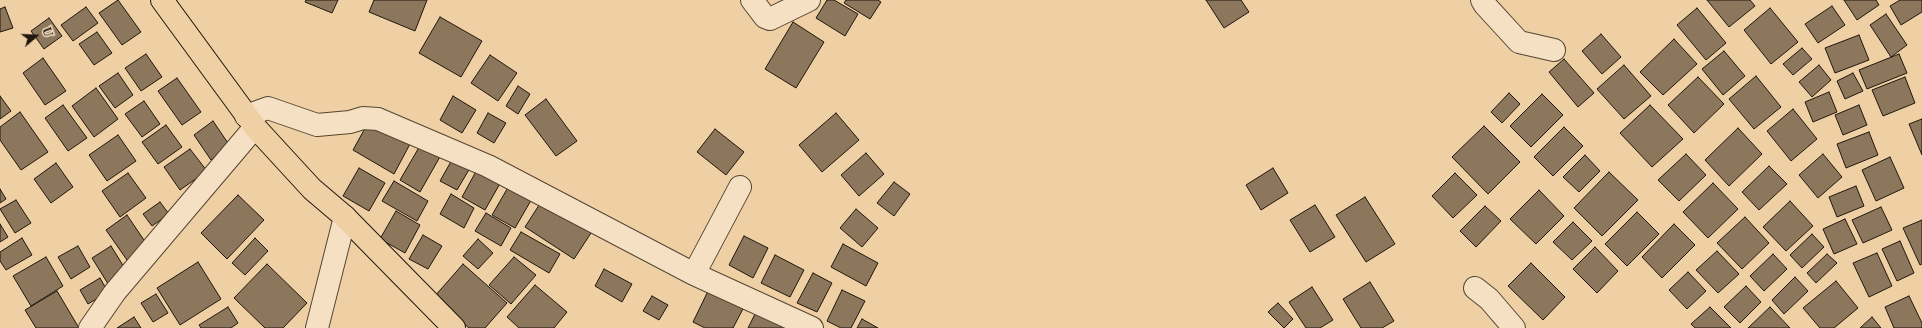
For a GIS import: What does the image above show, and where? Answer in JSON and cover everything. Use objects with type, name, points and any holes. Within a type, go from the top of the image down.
[{"type":"highway","points":[[162,0],[250,122],[312,189],[345,217],[454,328]]},
{"type":"street","points":[[752,0],[765,18],[770,19],[809,0]]},
{"type":"street","points":[[1482,0],[1519,42],[1554,50]]},
{"type":"street","points":[[90,328],[115,292],[250,122],[268,108],[317,125],[350,122],[362,118],[378,120],[488,166],[694,274],[812,328]]},
{"type":"street","points":[[694,274],[740,187]]},
{"type":"street","points":[[317,328],[345,217]]},
{"type":"street","points":[[1475,288],[1489,299],[1514,328]]},
{"type":"building","points":[[118,0],[141,32],[122,45],[99,13]]},
{"type":"building","points":[[306,0],[338,0],[332,13],[305,2]]},
{"type":"building","points":[[374,0],[427,0],[415,31],[369,12]]},
{"type":"building","points":[[827,0],[834,0],[858,14],[845,36],[816,18]]},
{"type":"building","points":[[846,0],[878,0],[881,2],[870,19],[844,3]]},
{"type":"building","points":[[1206,0],[1241,0],[1249,12],[1224,28]]},
{"type":"building","points":[[1707,0],[1750,0],[1755,6],[1729,27]]},
{"type":"building","points":[[1844,0],[1876,0],[1879,5],[1857,20]]},
{"type":"building","points":[[1900,0],[1922,0],[1922,12],[1901,25],[1890,6]]},
{"type":"building","points":[[1832,6],[1845,25],[1818,43],[1805,24]]},
{"type":"building","points":[[5,7],[13,28],[0,32],[0,9]]},
{"type":"building","points":[[86,7],[98,23],[73,41],[61,25]]},
{"type":"building","points":[[1697,8],[1726,43],[1706,60],[1677,25]]},
{"type":"building","points":[[1770,8],[1798,42],[1771,64],[1744,30]]},
{"type":"building","points":[[1886,14],[1907,45],[1891,57],[1870,25]]},
{"type":"building","points":[[440,17],[482,41],[461,77],[419,53]]},
{"type":"building","points":[[49,18],[62,36],[44,49],[31,31]]},
{"type":"building","points":[[793,22],[824,42],[796,88],[765,69]]},
{"type":"building","points":[[97,32],[112,53],[94,65],[79,44]]},
{"type":"building","points":[[1601,34],[1621,57],[1602,74],[1582,51]]},
{"type":"building","points":[[1859,35],[1869,60],[1835,73],[1825,48]]},
{"type":"building","points":[[1674,39],[1697,64],[1663,95],[1640,72]]},
{"type":"building","points":[[1802,48],[1812,59],[1793,75],[1783,64]]},
{"type":"building","points":[[1724,51],[1745,76],[1723,95],[1702,69]]},
{"type":"building","points":[[146,54],[162,77],[141,91],[125,68]]},
{"type":"building","points":[[1899,54],[1907,73],[1867,89],[1859,70]]},
{"type":"building","points":[[490,55],[517,73],[498,101],[471,83]]},
{"type":"building","points":[[43,58],[66,91],[45,105],[23,73]]},
{"type":"building","points":[[1564,59],[1594,93],[1578,107],[1549,72]]},
{"type":"building","points":[[1624,65],[1651,96],[1624,119],[1597,89]]},
{"type":"building","points":[[1819,65],[1831,80],[1812,97],[1799,82]]},
{"type":"building","points":[[118,73],[133,95],[115,108],[99,86]]},
{"type":"building","points":[[1853,73],[1863,91],[1845,99],[1837,81]]},
{"type":"building","points":[[1756,76],[1781,107],[1754,129],[1729,99]]},
{"type":"building","points":[[1698,77],[1724,104],[1694,133],[1668,105]]},
{"type":"building","points":[[1905,77],[1915,103],[1883,116],[1872,90]]},
{"type":"building","points":[[177,78],[201,112],[182,125],[158,91]]},
{"type":"building","points":[[518,86],[530,94],[518,114],[506,106]]},
{"type":"building","points":[[96,88],[118,119],[94,137],[72,106]]},
{"type":"building","points":[[1829,92],[1837,112],[1813,122],[1805,102]]},
{"type":"building","points":[[1509,93],[1520,104],[1502,123],[1491,112]]},
{"type":"building","points":[[1542,94],[1563,115],[1531,147],[1510,126]]},
{"type":"building","points":[[0,96],[11,111],[0,119]]},
{"type":"building","points":[[453,96],[476,110],[462,133],[440,120]]},
{"type":"building","points":[[546,99],[577,141],[556,156],[525,115]]},
{"type":"building","points":[[144,101],[160,124],[142,137],[125,114]]},
{"type":"building","points":[[63,105],[87,138],[68,151],[45,118]]},
{"type":"building","points":[[1650,105],[1683,139],[1652,167],[1620,133]]},
{"type":"building","points":[[1859,105],[1867,125],[1843,135],[1835,115]]},
{"type":"building","points":[[1793,109],[1817,139],[1791,161],[1767,131]]},
{"type":"building","points":[[20,112],[48,152],[21,170],[0,140],[0,127]]},
{"type":"building","points":[[488,113],[506,123],[494,143],[477,133]]},
{"type":"building","points":[[836,113],[859,140],[822,172],[799,145]]},
{"type":"building","points":[[1922,119],[1922,155],[1909,124]]},
{"type":"building","points":[[213,121],[230,146],[211,160],[194,135]]},
{"type":"building","points":[[369,121],[410,144],[394,174],[353,150]]},
{"type":"building","points":[[166,125],[182,147],[158,164],[142,142]]},
{"type":"building","points":[[1484,126],[1520,162],[1488,194],[1452,157]]},
{"type":"building","points":[[1564,127],[1583,146],[1553,176],[1534,157]]},
{"type":"building","points":[[1738,128],[1762,154],[1729,186],[1705,160]]},
{"type":"building","points":[[715,129],[744,152],[726,175],[697,152]]},
{"type":"building","points":[[1869,132],[1878,155],[1846,168],[1837,144]]},
{"type":"building","points":[[118,135],[136,161],[107,181],[89,155]]},
{"type":"building","points":[[421,144],[441,155],[420,192],[400,180]]},
{"type":"building","points":[[190,149],[207,171],[180,190],[164,167]]},
{"type":"building","points":[[866,153],[884,174],[859,196],[841,175]]},
{"type":"building","points":[[1686,154],[1706,175],[1679,201],[1658,180]]},
{"type":"building","points":[[1823,154],[1842,177],[1818,198],[1799,175]]},
{"type":"building","points":[[1585,155],[1600,171],[1579,192],[1563,177]]},
{"type":"building","points":[[1890,157],[1904,188],[1876,201],[1862,170]]},
{"type":"building","points":[[453,158],[470,168],[457,190],[440,181]]},
{"type":"building","points":[[56,163],[73,187],[51,203],[34,179]]},
{"type":"building","points":[[479,166],[502,180],[485,210],[462,197]]},
{"type":"building","points":[[1769,166],[1787,184],[1759,210],[1742,192]]},
{"type":"building","points":[[359,168],[385,183],[369,211],[343,196]]},
{"type":"building","points":[[1273,168],[1288,193],[1261,210],[1246,185]]},
{"type":"building","points":[[1609,172],[1638,200],[1602,236],[1574,208]]},
{"type":"building","points":[[128,173],[146,198],[120,217],[102,191]]},
{"type":"building","points":[[1455,173],[1477,195],[1453,218],[1432,196]]},
{"type":"building","points":[[394,181],[428,201],[417,221],[382,201]]},
{"type":"building","points":[[894,182],[910,194],[894,216],[877,203]]},
{"type":"building","points":[[1713,183],[1738,209],[1708,238],[1683,212]]},
{"type":"building","points":[[510,184],[533,197],[515,228],[492,215]]},
{"type":"building","points":[[1856,186],[1864,206],[1837,217],[1829,197]]},
{"type":"building","points":[[0,189],[6,199],[0,203]]},
{"type":"building","points":[[1539,190],[1564,216],[1536,244],[1510,219]]},
{"type":"building","points":[[451,194],[474,208],[464,228],[440,214]]},
{"type":"building","points":[[238,195],[264,220],[227,259],[201,233]]},
{"type":"building","points":[[1365,197],[1395,244],[1366,262],[1336,215]]},
{"type":"building","points":[[543,199],[593,230],[574,259],[525,227]]},
{"type":"building","points":[[16,200],[31,223],[15,233],[0,209]]},
{"type":"building","points":[[1790,201],[1813,226],[1786,251],[1763,227]]},
{"type":"building","points":[[160,202],[169,214],[152,226],[143,214]]},
{"type":"building","points":[[1315,205],[1335,237],[1310,252],[1290,220]]},
{"type":"building","points":[[1485,206],[1501,221],[1476,247],[1460,231]]},
{"type":"building","points":[[1881,207],[1892,230],[1863,243],[1852,220]]},
{"type":"building","points":[[856,209],[878,228],[862,247],[840,228]]},
{"type":"building","points":[[396,211],[420,225],[405,253],[380,239]]},
{"type":"building","points":[[1637,212],[1659,234],[1627,266],[1605,244]]},
{"type":"building","points":[[486,213],[511,228],[501,246],[475,231]]},
{"type":"building","points":[[127,215],[148,246],[127,260],[106,230]]},
{"type":"building","points":[[1745,217],[1769,243],[1742,269],[1717,243]]},
{"type":"building","points":[[1845,219],[1857,244],[1834,254],[1823,229]]},
{"type":"building","points":[[1922,220],[1922,264],[1920,265],[1903,228]]},
{"type":"building","points":[[1573,222],[1592,241],[1572,260],[1553,242]]},
{"type":"building","points":[[0,224],[8,237],[0,242]]},
{"type":"building","points":[[1674,224],[1695,245],[1662,278],[1642,257]]},
{"type":"building","points":[[521,232],[560,254],[549,273],[510,250]]},
{"type":"building","points":[[1812,234],[1824,247],[1802,268],[1790,255]]},
{"type":"building","points":[[423,235],[442,246],[428,269],[409,259]]},
{"type":"building","points":[[744,236],[768,248],[753,278],[729,265]]},
{"type":"building","points":[[22,238],[32,255],[6,270],[0,261],[0,252]]},
{"type":"building","points":[[255,238],[268,251],[245,275],[232,263]]},
{"type":"building","points":[[478,239],[493,253],[478,269],[463,256]]},
{"type":"building","points":[[1900,241],[1914,273],[1897,281],[1882,249]]},
{"type":"building","points":[[843,244],[878,263],[866,286],[831,267]]},
{"type":"building","points":[[78,246],[90,267],[71,279],[58,257]]},
{"type":"building","points":[[111,246],[129,275],[110,287],[92,258]]},
{"type":"building","points":[[1595,247],[1618,271],[1597,293],[1573,269]]},
{"type":"building","points":[[1717,251],[1739,274],[1718,293],[1696,270]]},
{"type":"building","points":[[1877,253],[1892,286],[1869,297],[1853,263]]},
{"type":"building","points":[[1773,254],[1787,269],[1764,291],[1750,276]]},
{"type":"building","points":[[1827,254],[1837,263],[1816,283],[1807,273]]},
{"type":"building","points":[[775,255],[804,270],[790,297],[761,283]]},
{"type":"building","points":[[46,257],[63,286],[31,306],[13,276]]},
{"type":"building","points":[[514,257],[536,275],[511,304],[489,285]]},
{"type":"building","points":[[198,262],[221,299],[180,325],[157,288]]},
{"type":"building","points":[[1531,263],[1565,297],[1543,320],[1508,286]]},
{"type":"building","points":[[267,264],[307,303],[283,328],[265,328],[234,298]]},
{"type":"building","points":[[463,264],[507,303],[485,328],[469,328],[434,297]]},
{"type":"building","points":[[604,269],[632,284],[622,302],[595,286]]},
{"type":"building","points":[[1688,272],[1706,291],[1687,309],[1669,290]]},
{"type":"building","points":[[813,273],[832,283],[817,312],[797,303]]},
{"type":"building","points":[[1795,277],[1808,291],[1784,314],[1772,300]]},
{"type":"building","points":[[100,278],[108,292],[88,304],[80,290]]},
{"type":"building","points":[[1836,281],[1858,308],[1834,328],[1820,328],[1803,308]]},
{"type":"building","points":[[1370,282],[1394,321],[1382,328],[1361,328],[1343,299]]},
{"type":"building","points":[[535,285],[567,312],[554,328],[519,328],[507,317]]},
{"type":"building","points":[[1746,286],[1761,302],[1740,323],[1724,307]]},
{"type":"building","points":[[710,287],[745,305],[733,328],[705,328],[693,322]]},
{"type":"building","points":[[1312,287],[1333,320],[1320,328],[1306,328],[1289,302]]},
{"type":"building","points":[[842,290],[865,301],[851,328],[841,328],[827,321]]},
{"type":"building","points":[[57,291],[79,328],[36,328],[25,310]]},
{"type":"building","points":[[156,294],[168,313],[153,322],[141,303]]},
{"type":"building","points":[[652,296],[668,305],[659,320],[643,311]]},
{"type":"building","points":[[1909,296],[1922,323],[1922,328],[1894,328],[1885,307]]},
{"type":"building","points":[[1278,303],[1293,319],[1284,328],[1268,312]]},
{"type":"building","points":[[228,307],[238,323],[231,328],[201,328],[199,325]]},
{"type":"building","points":[[1710,307],[1731,328],[1695,328],[1691,324]]},
{"type":"building","points":[[1770,307],[1790,328],[1748,328]]},
{"type":"building","points":[[758,308],[788,328],[748,328]]},
{"type":"building","points":[[134,317],[141,328],[117,328]]},
{"type":"building","points":[[1872,317],[1881,328],[1860,328]]},
{"type":"building","points":[[862,319],[878,328],[857,328]]}]
